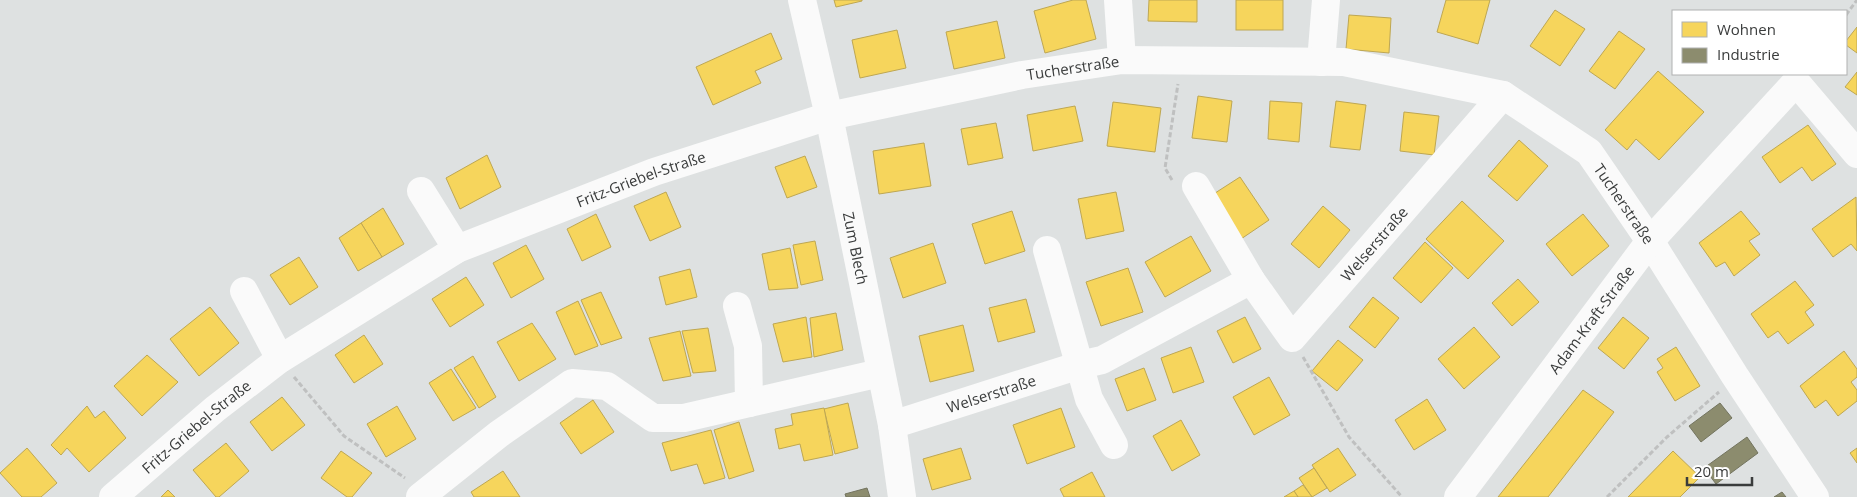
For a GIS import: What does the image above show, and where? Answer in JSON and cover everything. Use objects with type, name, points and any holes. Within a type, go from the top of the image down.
[{"type":"street","name":"Zum Blech","points":[[802,0],[829,116],[892,425],[902,497]]},
{"type":"street","points":[[1118,0],[1122,60]]},
{"type":"street","points":[[1321,62],[1326,0]]},
{"type":"street","name":"Tucherstraße","points":[[829,116],[1022,76],[1122,60],[1344,62],[1503,95],[1589,152],[1650,241],[1735,376],[1815,497]]},
{"type":"street","name":"Adam-Kraft-Straße","points":[[1458,497],[1650,241],[1796,82],[1857,154]]},
{"type":"street","name":"Welserstraße","points":[[1292,338],[1503,95]]},
{"type":"street","name":"Fritz-Griebel-Straße","points":[[113,497],[215,410],[280,359],[457,250],[654,172],[829,116]]},
{"type":"street","points":[[1196,186],[1251,280],[1292,338]]},
{"type":"street","points":[[420,190],[457,250]]},
{"type":"street","points":[[1047,250],[1089,399],[1114,445]]},
{"type":"street","name":"Welserstraße","points":[[892,425],[1080,365],[1102,360],[1251,280]]},
{"type":"street","points":[[244,291],[280,359]]},
{"type":"street","points":[[737,306],[748,346],[749,403]]},
{"type":"street","points":[[422,495],[499,434],[572,383],[606,386],[653,418],[684,418],[880,373]]},
{"type":"path","points":[[1847,14],[1857,0]]},
{"type":"path","points":[[1292,338],[1350,437],[1402,497]]},
{"type":"path","points":[[280,359],[344,436],[422,495]]},
{"type":"path","points":[[1607,497],[1667,437],[1735,376]]},
{"type":"building: Wohnen","points":[[834,0],[862,0],[862,1],[836,7]]},
{"type":"building: Wohnen","points":[[1073,0],[1086,0],[1096,39],[1045,53],[1034,11]]},
{"type":"building: Wohnen","points":[[1149,0],[1197,0],[1197,22],[1148,21]]},
{"type":"building: Wohnen","points":[[1236,0],[1283,0],[1283,30],[1236,30]]},
{"type":"building: Wohnen","points":[[1446,0],[1490,0],[1478,44],[1437,32]]},
{"type":"building: Wohnen","points":[[1555,10],[1585,29],[1560,66],[1530,46]]},
{"type":"building: Wohnen","points":[[1349,15],[1391,18],[1389,53],[1346,49]]},
{"type":"building: Wohnen","points":[[997,21],[1005,58],[954,69],[946,32]]},
{"type":"building: Wohnen","points":[[1857,27],[1857,53],[1847,46],[1847,40]]},
{"type":"building: Wohnen","points":[[897,30],[906,68],[860,78],[852,40]]},
{"type":"building: Wohnen","points":[[1619,31],[1645,49],[1615,89],[1589,71]]},
{"type":"building: Wohnen","points":[[771,33],[782,59],[755,71],[761,83],[713,105],[696,67]]},
{"type":"building: Wohnen","points":[[1658,71],[1704,112],[1659,160],[1636,139],[1627,150],[1605,130]]},
{"type":"building: Wohnen","points":[[1857,72],[1857,95],[1845,87]]},
{"type":"building: Wohnen","points":[[1198,96],[1232,101],[1227,142],[1192,138]]},
{"type":"building: Wohnen","points":[[1270,101],[1302,103],[1299,142],[1268,139]]},
{"type":"building: Wohnen","points":[[1336,101],[1366,105],[1360,150],[1330,147]]},
{"type":"building: Wohnen","points":[[1113,102],[1161,108],[1155,152],[1107,146]]},
{"type":"building: Wohnen","points":[[1075,106],[1083,141],[1033,151],[1027,115]]},
{"type":"building: Wohnen","points":[[1404,112],[1439,116],[1434,155],[1400,151]]},
{"type":"building: Wohnen","points":[[996,123],[1003,158],[968,165],[961,129]]},
{"type":"building: Wohnen","points":[[1808,125],[1836,164],[1812,181],[1802,167],[1780,183],[1762,157]]},
{"type":"building: Wohnen","points":[[1519,140],[1548,166],[1517,201],[1488,176]]},
{"type":"building: Wohnen","points":[[924,143],[931,186],[879,194],[873,151]]},
{"type":"building: Wohnen","points":[[487,155],[501,187],[460,209],[446,178]]},
{"type":"building: Wohnen","points":[[805,156],[817,187],[787,198],[775,167]]},
{"type":"building: Wohnen","points":[[1240,177],[1269,220],[1241,239],[1212,195]]},
{"type":"building: Wohnen","points":[[666,192],[681,227],[650,241],[634,206]]},
{"type":"building: Wohnen","points":[[1116,192],[1124,231],[1086,239],[1078,199]]},
{"type":"building: Wohnen","points":[[1856,197],[1857,251],[1851,244],[1833,257],[1812,229]]},
{"type":"building: Wohnen","points":[[1462,201],[1504,241],[1468,279],[1426,239]]},
{"type":"building: Wohnen","points":[[1323,206],[1350,230],[1319,268],[1291,244]]},
{"type":"building: Wohnen","points":[[383,208],[404,244],[382,257],[361,223]]},
{"type":"building: Wohnen","points":[[1012,211],[1025,251],[985,264],[972,224]]},
{"type":"building: Wohnen","points":[[1741,211],[1760,234],[1749,241],[1760,255],[1734,276],[1725,262],[1716,267],[1699,243]]},
{"type":"building: Wohnen","points":[[596,214],[611,247],[582,261],[567,229]]},
{"type":"building: Wohnen","points":[[1583,214],[1609,246],[1572,276],[1546,244]]},
{"type":"building: Wohnen","points":[[361,223],[382,257],[358,271],[339,238]]},
{"type":"building: Wohnen","points":[[1191,236],[1211,271],[1165,297],[1145,262]]},
{"type":"building: Wohnen","points":[[815,241],[823,280],[801,285],[793,245]]},
{"type":"building: Wohnen","points":[[1425,242],[1453,268],[1421,303],[1393,278]]},
{"type":"building: Wohnen","points":[[933,243],[946,283],[903,298],[890,258]]},
{"type":"building: Wohnen","points":[[526,245],[544,279],[511,298],[493,263]]},
{"type":"building: Wohnen","points":[[790,248],[798,288],[769,290],[762,254]]},
{"type":"building: Wohnen","points":[[299,257],[318,287],[290,305],[270,275]]},
{"type":"building: Wohnen","points":[[1128,268],[1143,312],[1101,326],[1086,282]]},
{"type":"building: Wohnen","points":[[690,269],[697,297],[666,305],[659,277]]},
{"type":"building: Wohnen","points":[[466,277],[484,305],[450,327],[432,299]]},
{"type":"building: Wohnen","points":[[1518,279],[1539,302],[1512,326],[1492,303]]},
{"type":"building: Wohnen","points":[[1795,281],[1814,305],[1805,312],[1814,325],[1788,344],[1778,331],[1768,338],[1751,314]]},
{"type":"building: Wohnen","points":[[601,292],[622,338],[601,345],[581,300]]},
{"type":"building: Wohnen","points":[[1373,297],[1399,318],[1375,348],[1349,327]]},
{"type":"building: Wohnen","points":[[1026,299],[1035,332],[998,342],[989,308]]},
{"type":"building: Wohnen","points":[[578,301],[598,346],[575,355],[556,312]]},
{"type":"building: Wohnen","points":[[210,307],[239,343],[199,376],[170,339]]},
{"type":"building: Wohnen","points":[[836,313],[843,350],[814,357],[810,318]]},
{"type":"building: Wohnen","points":[[806,317],[812,357],[783,362],[773,324]]},
{"type":"building: Wohnen","points":[[1245,317],[1261,349],[1233,363],[1217,331]]},
{"type":"building: Wohnen","points":[[1623,317],[1649,338],[1624,369],[1598,348]]},
{"type":"building: Wohnen","points":[[532,323],[556,359],[519,381],[497,342]]},
{"type":"building: Wohnen","points":[[963,325],[974,371],[930,382],[919,336]]},
{"type":"building: Wohnen","points":[[1474,327],[1500,357],[1464,389],[1438,359]]},
{"type":"building: Wohnen","points":[[708,328],[716,371],[693,373],[682,331]]},
{"type":"building: Wohnen","points":[[680,331],[691,376],[663,381],[649,338]]},
{"type":"building: Wohnen","points":[[364,335],[383,364],[354,383],[335,355]]},
{"type":"building: Wohnen","points":[[1338,340],[1363,360],[1337,391],[1312,371]]},
{"type":"building: Wohnen","points":[[1191,347],[1204,382],[1173,393],[1161,358]]},
{"type":"building: Wohnen","points":[[1676,347],[1700,386],[1675,401],[1657,372],[1663,368],[1657,359]]},
{"type":"building: Wohnen","points":[[1844,351],[1857,369],[1857,377],[1851,382],[1857,390],[1857,401],[1838,416],[1826,400],[1815,408],[1800,386]]},
{"type":"building: Wohnen","points":[[147,355],[178,382],[142,416],[114,386]]},
{"type":"building: Wohnen","points":[[473,356],[496,397],[479,408],[454,368]]},
{"type":"building: Wohnen","points":[[1144,368],[1156,400],[1127,411],[1115,379]]},
{"type":"building: Wohnen","points":[[451,369],[476,408],[453,421],[429,383]]},
{"type":"building: Wohnen","points":[[1269,377],[1290,415],[1254,435],[1233,397]]},
{"type":"building: Wohnen","points":[[1583,390],[1614,412],[1548,497],[1498,497]]},
{"type":"building: Wohnen","points":[[282,397],[305,425],[272,451],[250,422]]},
{"type":"building: Wohnen","points":[[1427,399],[1446,430],[1414,450],[1395,420]]},
{"type":"building: Wohnen","points":[[593,400],[614,432],[581,454],[560,423]]},
{"type":"building: Wohnen","points":[[848,403],[858,448],[835,454],[824,409]]},
{"type":"building: Wohnen","points":[[87,406],[95,418],[104,411],[126,438],[89,472],[67,448],[61,455],[51,445]]},
{"type":"building: Wohnen","points":[[397,406],[416,439],[386,457],[367,424]]},
{"type":"building: Wohnen","points":[[824,408],[833,455],[804,461],[800,444],[779,449],[775,429],[793,425],[791,414]]},
{"type":"building: Wohnen","points":[[1061,408],[1075,447],[1027,464],[1013,425]]},
{"type":"building: Wohnen","points":[[1181,420],[1200,455],[1172,471],[1153,436]]},
{"type":"building: Wohnen","points":[[739,422],[754,471],[729,479],[714,430]]},
{"type":"building: Wohnen","points":[[711,430],[725,478],[704,484],[697,464],[671,471],[662,443]]},
{"type":"building: Wohnen","points":[[226,443],[249,471],[219,497],[216,497],[193,470]]},
{"type":"building: Wohnen","points":[[27,448],[57,483],[41,497],[22,497],[0,473]]},
{"type":"building: Wohnen","points":[[961,448],[971,479],[932,490],[923,459]]},
{"type":"building: Wohnen","points":[[1338,448],[1356,475],[1330,492],[1312,465]]},
{"type":"building: Wohnen","points":[[1857,448],[1857,463],[1850,453]]},
{"type":"building: Wohnen","points":[[341,451],[372,473],[352,497],[347,497],[321,478]]},
{"type":"building: Wohnen","points":[[1673,451],[1700,477],[1680,497],[1628,497]]},
{"type":"building: Wohnen","points":[[1314,468],[1327,488],[1312,497],[1299,478]]},
{"type":"building: Wohnen","points":[[503,471],[520,497],[474,497],[471,492]]},
{"type":"building: Wohnen","points":[[1092,472],[1105,497],[1064,497],[1060,489]]},
{"type":"building: Wohnen","points":[[1303,485],[1312,497],[1298,497],[1294,491]]},
{"type":"building: Wohnen","points":[[168,490],[175,497],[161,497]]},
{"type":"building: Wohnen","points":[[1294,491],[1298,497],[1284,497]]},
{"type":"building: Industrie","points":[[1720,403],[1732,418],[1701,442],[1689,426]]},
{"type":"building: Industrie","points":[[1747,437],[1758,453],[1716,484],[1704,468]]},
{"type":"building: Industrie","points":[[867,488],[870,497],[846,497],[845,494]]},
{"type":"building: Industrie","points":[[1782,492],[1786,497],[1774,497]]}]
